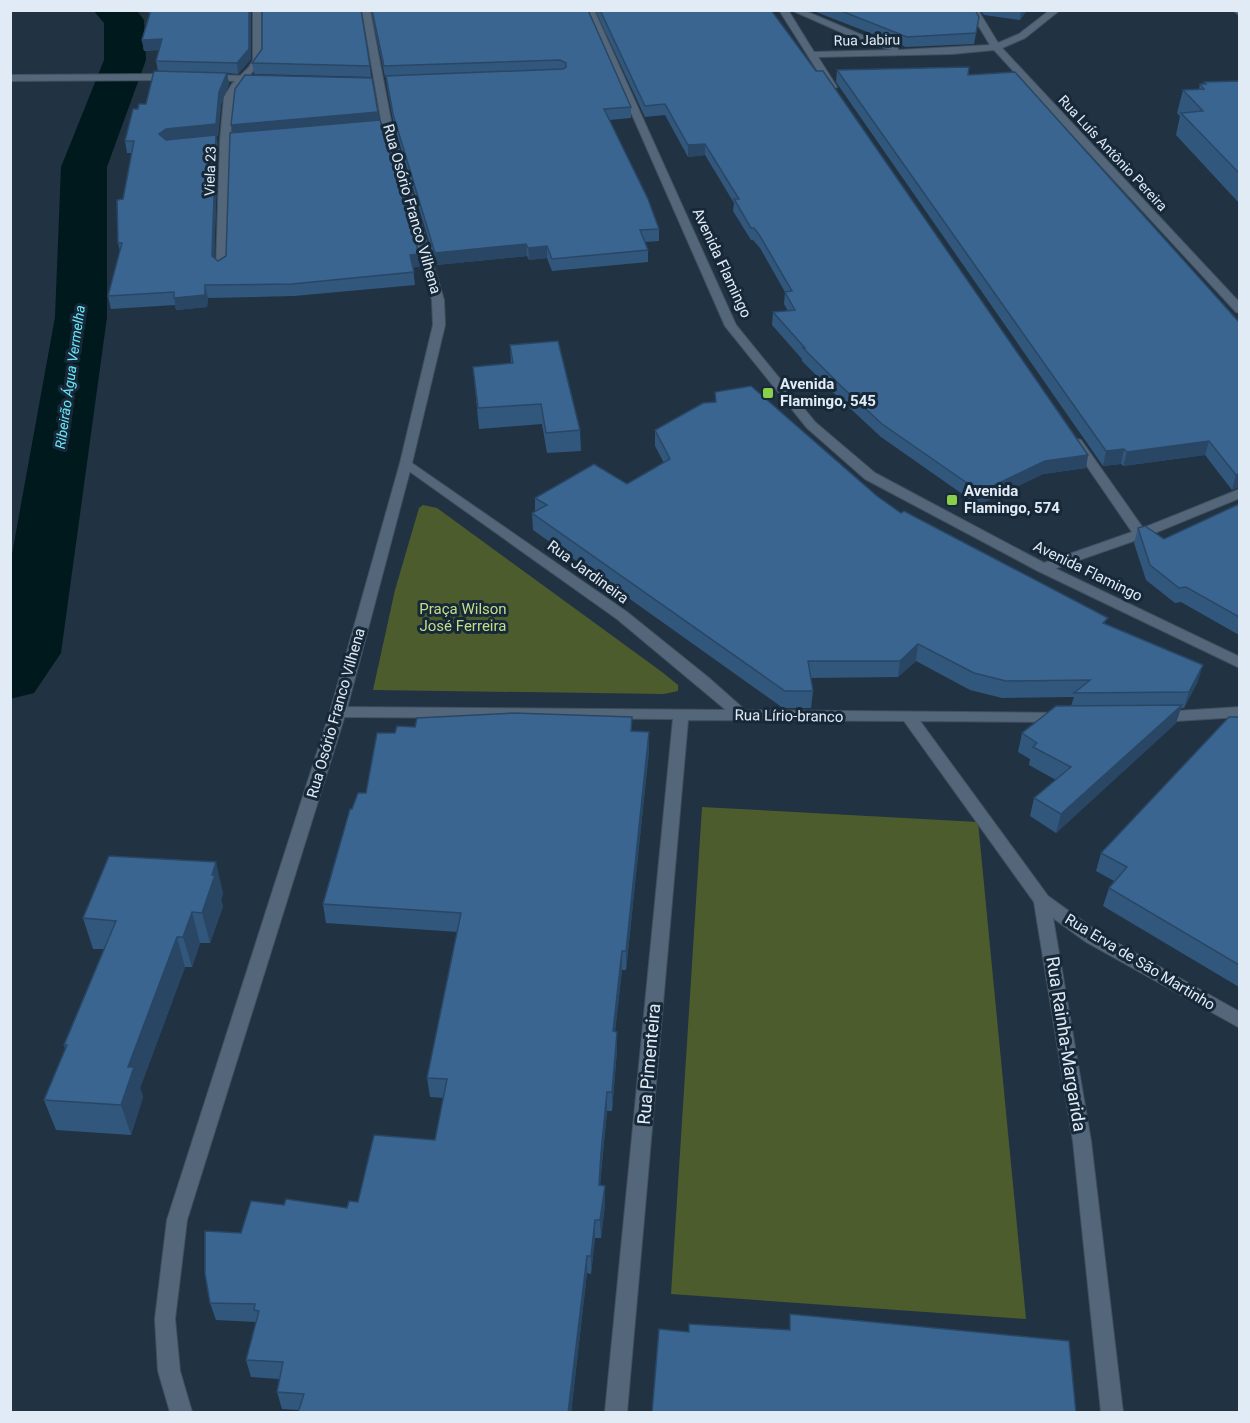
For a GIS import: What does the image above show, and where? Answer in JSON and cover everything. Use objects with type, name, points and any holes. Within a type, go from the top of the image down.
[{"type":"street","name":"Viela 23","points":[[221,268],[225,141],[230,97],[256,60],[257,10]]},
{"type":"street","name":"Rua Osório Franco Vilhena","points":[[181,1413],[169,1371],[165,1318],[177,1220],[338,712],[406,463],[439,325],[438,300],[382,127],[380,82],[366,10]]},
{"type":"street","name":"Avenida Flamingo","points":[[590,10],[731,326],[811,425],[870,476],[1043,568],[1239,663]]},
{"type":"street","points":[[783,10],[837,94]]},
{"type":"street","name":"Rua Jabiru","points":[[795,10],[883,45],[925,52]]},
{"type":"street","name":"Rua Luís Antônio Pereira","points":[[973,10],[982,30],[996,47],[1239,310]]},
{"type":"street","name":"Rua Jabiru","points":[[810,55],[925,52],[996,47],[1022,36],[1056,10]]},
{"type":"street","points":[[10,78],[185,78]]},
{"type":"street","points":[[196,78],[277,80]]},
{"type":"street","points":[[369,82],[392,81]]},
{"type":"street","points":[[1073,437],[1140,534]]},
{"type":"street","name":"Rua Jardineira","points":[[406,463],[585,590],[706,681],[744,716]]},
{"type":"street","points":[[1043,568],[1140,534],[1239,493]]},
{"type":"street","name":"Rua Lírio-branco","points":[[338,712],[1081,717]]},
{"type":"street","points":[[1150,717],[1239,712]]},
{"type":"street","name":"Rua Pimenteira","points":[[616,1413],[681,715]]},
{"type":"street","name":"Rua Rainha-Margarida","points":[[909,717],[1042,901],[1082,1141],[1112,1413]]},
{"type":"street","name":"Rua Erva de São Martinho","points":[[1042,901],[1092,937],[1239,1021]]},
{"type":"green space","name":"Praça Wilson José Ferreira","points":[[423,505],[437,508],[662,672],[678,685],[678,691],[664,694],[373,690],[395,590],[419,508]]},
{"type":"green space","points":[[702,807],[978,822],[1026,1319],[671,1294]]},
{"type":"building","points":[[151,10],[249,10],[249,49],[237,63],[156,61],[162,39],[142,40]]},
{"type":"building","points":[[262,10],[361,10],[370,66],[252,63],[262,49]]},
{"type":"building","points":[[372,10],[588,10],[631,107],[604,109],[648,199],[659,229],[640,230],[648,250],[552,259],[547,246],[528,248],[526,244],[435,253],[393,114],[386,76],[563,69],[566,63],[560,60],[384,66]]},
{"type":"building","points":[[600,10],[771,10],[816,71],[823,71],[1088,455],[1045,461],[980,492],[882,424],[803,348],[805,348],[773,312],[795,310],[785,292],[792,291],[760,236],[754,228],[751,228],[734,199],[739,199],[705,144],[688,145],[665,104],[645,106]]},
{"type":"building","points":[[839,10],[975,10],[979,17],[976,33],[907,37]]},
{"type":"building","points":[[969,67],[968,75],[1015,72],[1239,322],[1239,474],[1236,475],[1209,441],[1127,452],[1124,449],[1106,451],[837,70]]},
{"type":"building","points":[[154,71],[227,73],[219,92],[216,124],[166,129],[159,134],[166,140],[216,135],[212,256],[218,261],[226,256],[230,133],[380,120],[419,254],[410,255],[414,272],[292,284],[205,285],[205,295],[174,298],[174,292],[108,296],[122,243],[118,243],[117,200],[123,199],[134,141],[125,141],[133,109],[138,109],[139,104],[146,104]]},
{"type":"building","points":[[245,75],[372,78],[378,112],[231,125],[235,89]]},
{"type":"building","points":[[1239,81],[1239,173],[1181,113],[1203,111],[1183,90],[1204,89],[1200,84],[1206,84],[1204,82]]},
{"type":"building","points":[[558,341],[580,430],[546,433],[541,404],[478,408],[473,367],[513,363],[510,345]]},
{"type":"building","points":[[751,386],[877,496],[901,513],[904,511],[1108,618],[1103,623],[1203,665],[1189,692],[1074,693],[1090,680],[1006,681],[974,673],[918,644],[900,661],[808,661],[813,691],[785,691],[532,513],[547,505],[535,498],[594,464],[627,484],[670,459],[655,430],[703,403],[716,402],[715,392]]},
{"type":"building","points":[[1239,504],[1239,617],[1186,587],[1179,588],[1150,565],[1138,528],[1145,526],[1164,539]]},
{"type":"building","points":[[1182,705],[1061,814],[1034,798],[1071,767],[1033,747],[1037,743],[1022,733],[1056,706]]},
{"type":"building","points":[[514,713],[632,717],[631,731],[649,732],[626,951],[622,951],[613,1031],[617,1032],[612,1092],[607,1092],[601,1153],[599,1185],[605,1186],[600,1220],[595,1220],[591,1256],[587,1256],[568,1413],[298,1413],[304,1394],[277,1392],[283,1362],[246,1360],[259,1311],[254,1310],[255,1304],[210,1303],[205,1274],[205,1231],[241,1233],[251,1201],[284,1205],[286,1199],[347,1208],[349,1201],[358,1202],[374,1135],[435,1140],[447,1079],[427,1078],[461,913],[323,904],[350,809],[358,793],[366,793],[377,733],[395,733],[397,726],[415,727],[417,718]]},
{"type":"building","points":[[1229,717],[1239,717],[1239,965],[1109,888],[1127,867],[1101,853]]},
{"type":"building","points":[[109,856],[216,862],[212,875],[215,875],[202,913],[192,912],[183,937],[177,937],[128,1067],[134,1067],[121,1105],[44,1100],[67,1045],[64,1045],[116,921],[83,918]]},
{"type":"building","points":[[790,1314],[1069,1341],[1076,1413],[652,1413],[659,1329],[689,1332],[689,1324],[790,1330]]},
{"type":"waterway","name":"Ribeirão Água Vermelha","points":[[10,677],[28,653],[81,317],[84,167],[125,60],[124,20],[112,10]]},
{"type":"place","name":"Avenida Flamingo, 545","points":[[768,393]]},
{"type":"place","name":"Avenida Flamingo, 574","points":[[952,500]]}]
